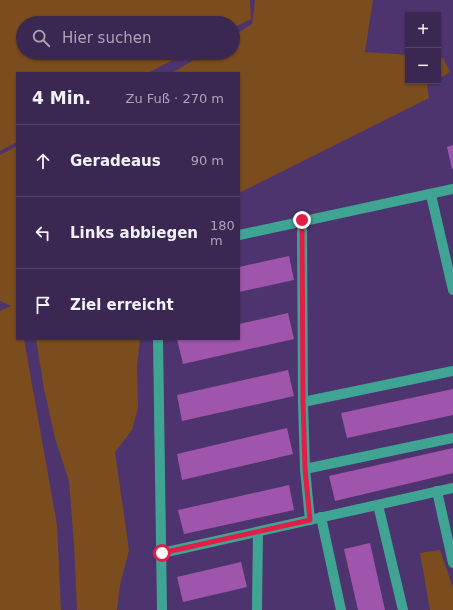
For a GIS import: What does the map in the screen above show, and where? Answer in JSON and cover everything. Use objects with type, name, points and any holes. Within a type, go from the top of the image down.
[{"type":"lane","points":[[240,235],[302,220],[431,195],[453,189]]},
{"type":"lane","points":[[431,195],[453,290]]},
{"type":"lane","points":[[302,220],[305,469],[316,519],[341,610]]},
{"type":"lane","points":[[158,340],[162,610]]},
{"type":"lane","points":[[303,402],[453,371]]},
{"type":"lane","points":[[305,469],[453,438]]},
{"type":"lane","points":[[162,553],[453,488]]},
{"type":"lane","points":[[437,491],[453,563]]},
{"type":"lane","points":[[378,505],[403,610]]},
{"type":"lane","points":[[257,610],[258,532]]},
{"type":"shaded area","points":[[0,0],[250,0],[251,19],[240,24],[240,16],[16,16],[16,60],[173,60],[150,72],[16,72],[16,143],[0,151]]},
{"type":"shaded area","points":[[255,0],[373,0],[365,52],[405,55],[405,84],[429,84],[427,85],[429,98],[240,192],[240,72],[174,72],[193,60],[240,60],[240,32],[252,24]]},
{"type":"shaded area","points":[[441,58],[443,58],[450,72],[441,77]]},
{"type":"shaded area","points":[[16,147],[16,340],[24,340],[57,525],[61,610],[0,610],[0,311],[11,306],[0,301],[0,155]]},
{"type":"shaded area","points":[[36,340],[140,340],[137,366],[138,408],[132,430],[115,452],[129,550],[120,585],[117,610],[77,610],[69,481],[55,438],[44,389]]},
{"type":"shaded area","points":[[440,550],[453,588],[453,610],[430,610],[420,553]]},
{"type":"building","points":[[453,145],[453,169],[452,169],[447,147]]},
{"type":"building","points":[[289,256],[294,280],[240,292],[240,267]]},
{"type":"building","points":[[288,313],[294,339],[183,364],[177,340],[240,340],[240,324]]},
{"type":"building","points":[[288,370],[294,396],[182,421],[177,395]]},
{"type":"building","points":[[453,389],[453,415],[347,438],[341,413]]},
{"type":"building","points":[[287,428],[293,454],[182,480],[177,454]]},
{"type":"building","points":[[453,448],[453,473],[335,501],[329,476]]},
{"type":"building","points":[[289,485],[294,510],[184,534],[178,510]]},
{"type":"building","points":[[370,543],[385,610],[358,610],[344,549]]},
{"type":"building","points":[[241,562],[247,587],[183,602],[177,577]]},
{"type":"route","points":[[162,553],[310,520],[305,469],[303,402],[302,220]]}]
